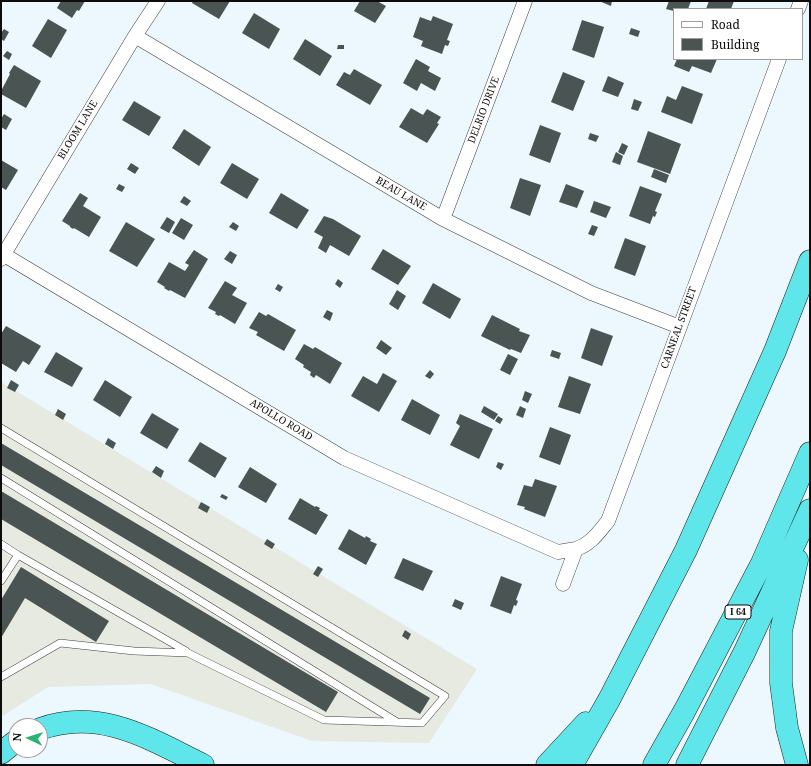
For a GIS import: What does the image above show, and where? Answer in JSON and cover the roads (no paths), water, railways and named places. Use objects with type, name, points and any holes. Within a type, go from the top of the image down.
[{"type":"highway","points":[[572,765],[610,698],[686,550],[775,351],[810,261]]},
{"type":"highway","name":"I 64","points":[[654,765],[685,710],[762,563],[810,453]]},
{"type":"highway","points":[[687,765],[745,651],[810,510]]},
{"type":"highway","points":[[797,765],[787,728],[781,683],[781,630],[797,562],[810,517]]},
{"type":"highway","points":[[547,765],[610,698]]},
{"type":"highway","points":[[48,727],[67,722],[110,724],[146,737],[203,765]]},
{"type":"street","name":"BLOOM LANE","points":[[2,256],[135,36],[158,1]]},
{"type":"street","name":"DELRIO DRIVE","points":[[444,219],[525,1]]},
{"type":"street","name":"BEAU LANE","points":[[135,36],[444,219],[591,293],[680,327]]},
{"type":"street","name":"CARNEAL STREET","points":[[576,549],[594,539],[608,521],[779,60]]},
{"type":"street","name":"APOLLO ROAD","points":[[2,256],[344,458],[558,552],[576,549]]},
{"type":"street","points":[[563,584],[576,549]]},
{"type":"lane","points":[[1,428],[445,696],[422,723],[324,720],[188,652],[1,544]]},
{"type":"lane","points":[[1,478],[397,722]]},
{"type":"lane","points":[[1,581],[18,555]]},
{"type":"lane","points":[[1,676],[60,643],[134,651],[188,652]]}]
